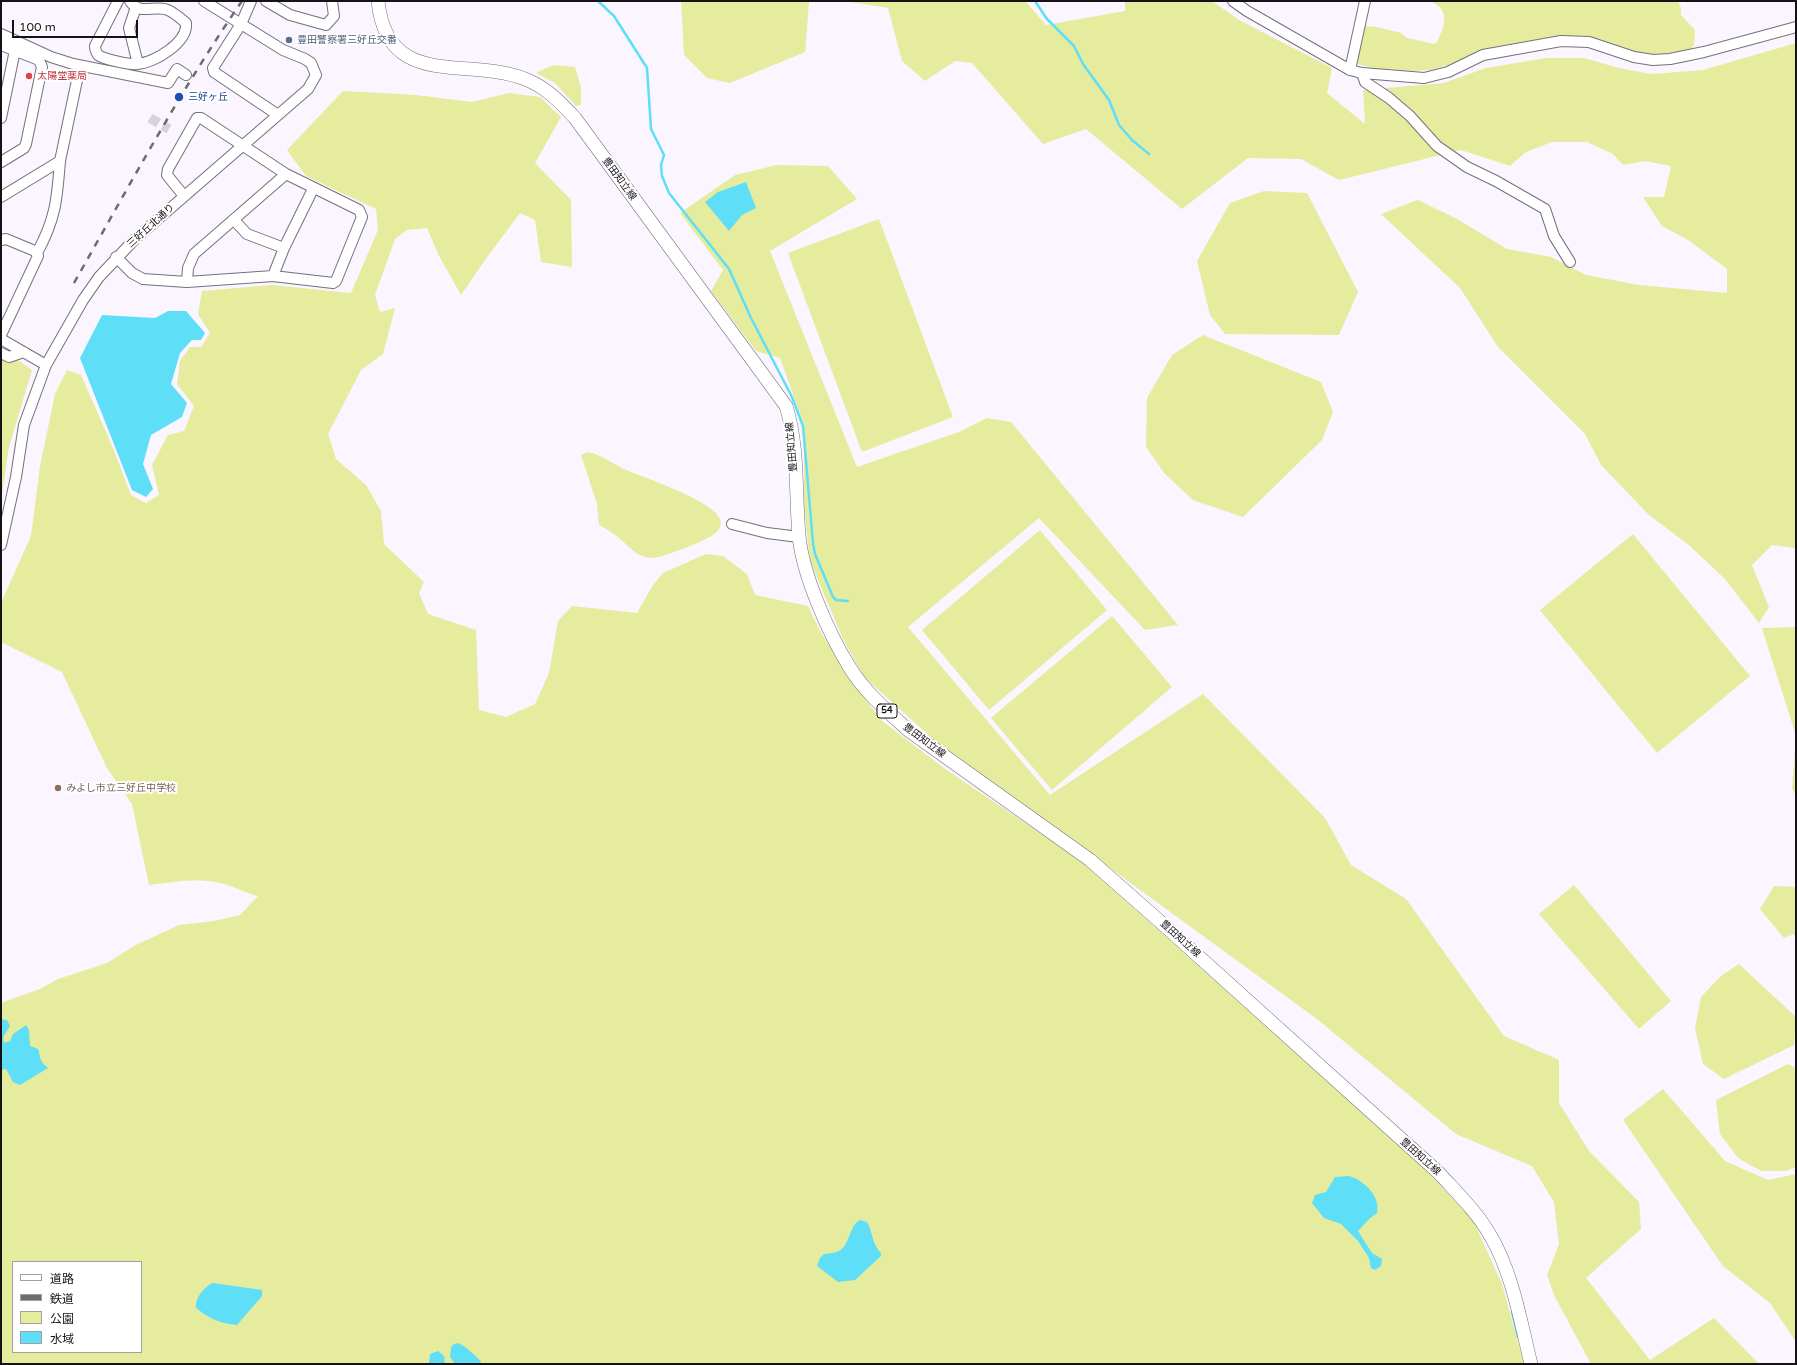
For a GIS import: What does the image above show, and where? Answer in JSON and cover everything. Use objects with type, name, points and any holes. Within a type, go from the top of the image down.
[{"type":"main road","name":"豊田知立線","points":[[378,1],[380,17],[387,37],[404,54],[422,63],[497,72],[525,78],[550,93],[587,134],[786,406],[791,422],[794,443],[799,537],[810,580],[826,620],[850,668],[883,708],[908,730],[1090,860],[1439,1174],[1476,1213],[1491,1236],[1510,1281],[1531,1364]]},
{"type":"street","points":[[118,1],[95,46],[96,53],[102,58],[138,64],[161,56],[176,44],[185,34],[187,29],[186,23],[171,11],[164,8],[142,10],[133,4],[129,28],[138,64]]},
{"type":"street","name":"三好丘北通り","points":[[1,545],[16,476],[24,425],[46,364],[83,300],[116,257],[311,86],[316,75],[311,63],[283,50],[204,1]]},
{"type":"street","points":[[251,1],[241,24],[212,68],[214,72],[278,115]]},
{"type":"street","points":[[266,1],[290,15],[326,25],[334,16],[332,1]]},
{"type":"street","points":[[1233,1],[1247,11],[1350,70],[1362,73],[1424,78],[1448,72],[1482,55],[1561,41],[1589,42],[1634,57],[1653,60],[1670,59],[1704,52],[1796,27]]},
{"type":"street","points":[[1350,70],[1365,1]]},
{"type":"street","points":[[1,34],[51,58],[80,66],[168,83],[177,69],[186,75]]},
{"type":"street","points":[[1,45],[39,60],[42,67],[26,144],[24,148],[1,162]]},
{"type":"street","points":[[1,118],[15,50]]},
{"type":"street","points":[[1,334],[48,232],[57,205],[60,161],[80,66]]},
{"type":"street","points":[[1362,73],[1365,82],[1389,98],[1406,112],[1437,146],[1466,167],[1496,181],[1545,209],[1554,236],[1570,262]]},
{"type":"street","points":[[116,257],[132,273],[143,279],[187,282],[272,276],[330,284],[336,281],[362,217],[359,210],[286,174],[201,118],[197,118],[168,170],[167,175],[184,196]]},
{"type":"street","points":[[1,197],[60,161]]},
{"type":"street","points":[[187,282],[188,268],[194,254],[286,174]]},
{"type":"street","points":[[272,276],[313,188]]},
{"type":"street","points":[[234,220],[247,234],[284,248]]},
{"type":"street","points":[[1,240],[6,239],[38,253]]},
{"type":"street","points":[[1,339],[46,364]]},
{"type":"street","points":[[1,353],[9,356],[24,352]]},
{"type":"street","points":[[732,524],[767,533],[799,537]]},
{"type":"green space","points":[[681,1],[844,1],[809,2],[805,52],[730,83],[707,78],[684,55]]},
{"type":"green space","points":[[844,1],[1025,1],[1046,25],[1125,11],[1125,1],[1212,1],[1239,20],[1332,68],[1327,93],[1365,124],[1363,90],[1444,83],[1486,68],[1546,58],[1584,58],[1619,68],[1651,74],[1703,70],[1796,43],[1796,548],[1772,545],[1752,565],[1769,607],[1759,623],[1725,579],[1690,546],[1648,514],[1601,465],[1585,434],[1498,347],[1460,288],[1381,214],[1418,200],[1457,219],[1507,249],[1551,257],[1586,275],[1639,285],[1727,293],[1727,269],[1688,240],[1662,226],[1643,197],[1664,197],[1671,166],[1645,161],[1623,165],[1613,154],[1587,142],[1552,142],[1526,152],[1510,166],[1461,150],[1339,180],[1301,159],[1248,158],[1182,209],[1086,129],[1043,144],[972,63],[955,61],[925,81],[902,61],[888,8]]},
{"type":"green space","points":[[1430,1],[1678,1],[1681,8],[1681,15],[1695,30],[1694,45],[1691,49],[1684,52],[1657,55],[1636,52],[1585,36],[1558,37],[1517,45],[1431,70],[1413,71],[1372,68],[1355,63],[1362,27],[1377,27],[1401,33],[1407,38],[1434,44],[1437,42],[1444,24],[1444,13],[1437,5]]},
{"type":"green space","points":[[553,65],[575,67],[581,87],[581,105],[576,106],[555,83],[536,73]]},
{"type":"green space","points":[[343,91],[416,95],[472,102],[509,93],[540,97],[561,117],[535,163],[571,200],[572,267],[541,262],[535,220],[520,213],[461,295],[438,254],[427,228],[407,230],[395,239],[375,295],[380,312],[395,308],[383,354],[361,370],[328,434],[336,459],[366,485],[381,511],[384,544],[424,582],[419,593],[428,614],[476,630],[479,710],[506,717],[535,704],[549,673],[558,621],[572,606],[637,613],[653,585],[663,573],[706,554],[723,556],[747,574],[755,595],[808,606],[819,629],[849,678],[882,721],[948,771],[1080,860],[1418,1162],[1473,1220],[1502,1284],[1524,1364],[1,1364],[1,1003],[40,989],[58,979],[107,963],[134,946],[179,925],[214,921],[240,915],[258,896],[225,884],[203,880],[149,885],[132,804],[107,768],[62,672],[1,642],[1,603],[31,536],[40,466],[55,394],[67,370],[81,375],[113,448],[131,495],[146,503],[159,495],[152,465],[168,435],[184,431],[194,406],[177,384],[180,361],[190,347],[201,347],[210,333],[198,314],[202,291],[272,285],[351,293],[378,230],[376,209],[306,176],[287,150]]},
{"type":"green space","points":[[777,165],[828,166],[857,199],[770,251],[857,467],[959,432],[987,418],[1011,422],[1178,625],[1145,630],[1039,518],[908,627],[1050,795],[1203,694],[1325,818],[1351,865],[1406,899],[1504,1036],[1559,1060],[1559,1103],[1589,1151],[1639,1202],[1641,1229],[1586,1278],[1650,1360],[1714,1318],[1759,1364],[1591,1364],[1554,1295],[1547,1275],[1559,1244],[1554,1202],[1532,1166],[1456,1134],[1317,1019],[933,739],[863,676],[842,637],[810,561],[804,507],[804,425],[780,358],[756,351],[711,291],[723,270],[680,213],[735,175]]},
{"type":"green space","points":[[1264,191],[1307,193],[1358,292],[1339,335],[1225,334],[1210,315],[1197,261],[1230,203]]},
{"type":"green space","points":[[879,219],[953,417],[862,452],[788,253]]},
{"type":"green space","points":[[1203,335],[1321,382],[1333,412],[1322,440],[1243,517],[1193,500],[1165,474],[1146,447],[1147,398],[1172,355]]},
{"type":"green space","points":[[1,348],[32,370],[9,447],[1,501]]},
{"type":"green space","points":[[588,452],[602,457],[624,469],[678,491],[708,506],[717,514],[721,522],[720,528],[708,538],[663,556],[650,558],[639,555],[619,538],[599,525],[597,504],[581,455]]},
{"type":"green space","points":[[1040,530],[1107,610],[989,710],[922,630]]},
{"type":"green space","points":[[1633,534],[1750,676],[1657,753],[1540,610]]},
{"type":"green space","points":[[1112,616],[1172,687],[1052,790],[991,718]]},
{"type":"green space","points":[[1796,627],[1796,736],[1762,628]]},
{"type":"green space","points":[[1796,736],[1796,796],[1792,789]]},
{"type":"green space","points":[[1574,885],[1671,1001],[1639,1029],[1539,914]]},
{"type":"green space","points":[[1774,886],[1796,887],[1796,939],[1794,934],[1784,938],[1760,909]]},
{"type":"green space","points":[[1739,964],[1796,1017],[1794,1045],[1724,1079],[1703,1064],[1695,1028],[1701,997],[1721,976]]},
{"type":"green space","points":[[1788,1064],[1796,1068],[1796,1167],[1786,1171],[1761,1171],[1738,1158],[1720,1134],[1716,1100]]},
{"type":"green space","points":[[1663,1089],[1725,1161],[1768,1180],[1796,1174],[1796,1342],[1770,1303],[1723,1266],[1623,1120]]},
{"type":"water","points":[[746,182],[756,208],[742,215],[729,231],[705,202],[718,192]]},
{"type":"water","points":[[168,311],[186,311],[205,333],[201,340],[192,340],[180,353],[171,384],[187,403],[182,417],[151,435],[143,464],[153,489],[146,497],[132,490],[80,358],[102,315],[155,318]]},
{"type":"water","points":[[1,1019],[7,1020],[10,1026],[3,1037],[4,1043],[10,1041],[13,1034],[26,1025],[29,1030],[30,1046],[37,1048],[43,1063],[48,1068],[20,1085],[13,1082],[6,1069],[1,1070]]},
{"type":"water","points":[[1349,1176],[1366,1185],[1374,1195],[1378,1207],[1377,1213],[1358,1231],[1372,1253],[1382,1259],[1381,1266],[1375,1270],[1371,1268],[1369,1258],[1358,1241],[1341,1224],[1324,1218],[1312,1203],[1315,1195],[1326,1192],[1335,1177]]},
{"type":"water","points":[[860,1220],[867,1222],[881,1256],[855,1280],[838,1282],[817,1266],[820,1258],[824,1254],[837,1252],[843,1248],[853,1227]]},
{"type":"water","points":[[213,1283],[262,1290],[262,1296],[237,1325],[220,1322],[210,1318],[196,1308],[197,1300],[201,1293],[206,1287]]},
{"type":"water","points":[[458,1343],[467,1348],[481,1361],[480,1364],[455,1364],[450,1357],[451,1347]]},
{"type":"water","points":[[438,1351],[444,1356],[445,1364],[429,1364],[430,1354]]},
{"type":"waterway","points":[[598,1],[614,16],[647,68],[651,129],[664,155],[661,165],[662,176],[669,193],[729,269],[751,318],[792,397],[803,426],[815,554],[833,597],[836,600],[848,601]]},
{"type":"waterway","points":[[1035,1],[1047,19],[1074,46],[1083,64],[1109,100],[1119,125],[1132,140],[1149,154]]},
{"type":"waterway","points":[[1512,1312],[1518,1337]]},
{"type":"tunnel","points":[[150,118],[169,129]]},
{"type":"railway","points":[[74,283],[176,105],[219,35],[242,1]]},
{"type":"place","name":"豊田警察署三好丘交番","points":[[289,40]]},
{"type":"place","name":"太陽堂薬局","points":[[29,76]]},
{"type":"place","name":"三好ヶ丘","points":[[179,97]]},
{"type":"place","name":"みよし市立三好丘中学校","points":[[58,788]]}]
